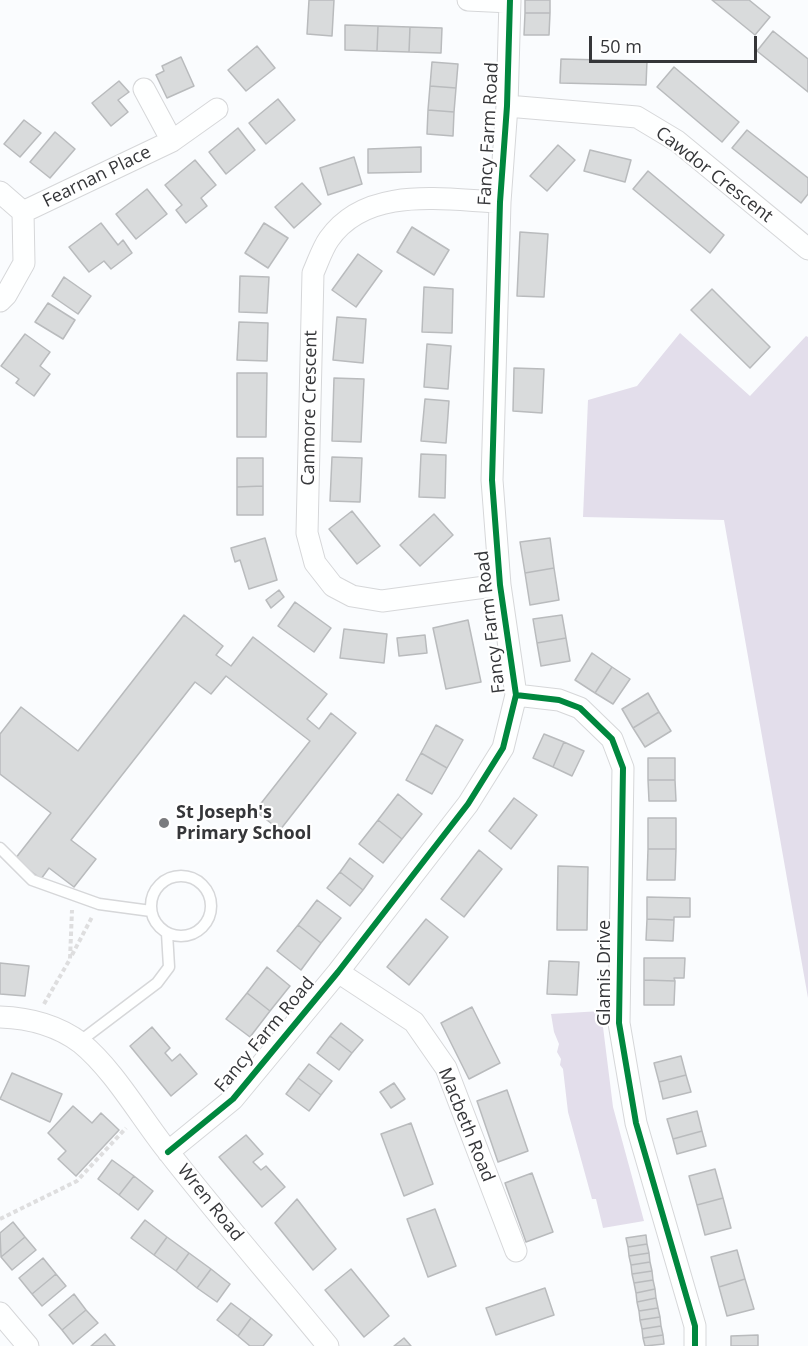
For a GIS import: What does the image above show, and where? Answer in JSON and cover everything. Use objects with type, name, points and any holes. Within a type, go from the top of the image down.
[{"type":"street","points":[[468,0],[510,1]]},
{"type":"street","name":"Fancy Farm Road","points":[[168,1152],[233,1099],[338,972],[468,804],[503,747],[516,695],[500,585],[492,480],[500,202],[507,106],[510,1]]},
{"type":"street","name":"Fearnan Place","points":[[144,89],[172,141]]},
{"type":"street","name":"Cawdor Crescent","points":[[507,106],[638,117],[677,141],[808,249]]},
{"type":"street","name":"Fearnan Place","points":[[23,212],[172,141],[217,109]]},
{"type":"street","points":[[0,192],[23,212],[24,263],[6,295],[0,301]]},
{"type":"street","name":"Canmore Crescent","points":[[500,202],[414,198],[376,204],[350,218],[328,239],[313,273],[307,533],[315,563],[333,586],[352,596],[382,601],[500,585]]},
{"type":"street","name":"Glamis Drive","points":[[516,695],[559,700],[580,708],[612,739],[622,768],[619,1023],[636,1123],[695,1326],[695,1346]]},
{"type":"street","name":"Macbeth Road","points":[[338,972],[414,1022],[446,1068],[516,1251]]},
{"type":"street","name":"Wren Road","points":[[0,1017],[35,1020],[60,1030],[80,1042],[102,1062],[168,1152],[328,1346]]},
{"type":"street","points":[[0,1313],[28,1346]]},
{"type":"lane","points":[[0,848],[32,880],[99,904],[151,911]]},
{"type":"lane","points":[[188,876],[196,879],[207,889],[212,908],[206,923],[195,933],[186,936],[166,933],[157,926],[151,911],[150,903],[156,888],[170,877],[188,876]]},
{"type":"lane","points":[[80,1042],[157,983],[169,967],[166,933]]},
{"type":"path","points":[[70,959],[73,896]]},
{"type":"path","points":[[35,1020],[99,904]]},
{"type":"path","points":[[0,1219],[77,1181],[139,1115]]},
{"type":"shaded area","points":[[680,333],[750,396],[806,336],[808,337],[808,998],[724,520],[583,517],[588,400],[637,386]]},
{"type":"shaded area","points":[[601,1011],[613,1107],[644,1221],[603,1228],[596,1199],[592,1199],[568,1112],[563,1069],[557,1052],[559,1044],[551,1014]]},
{"type":"building","points":[[309,0],[334,0],[332,36],[307,34]]},
{"type":"building","points":[[525,0],[550,0],[550,13],[525,13]]},
{"type":"building","points":[[712,0],[749,0],[770,17],[755,35]]},
{"type":"building","points":[[525,13],[550,13],[549,35],[524,35]]},
{"type":"building","points":[[345,25],[378,26],[377,51],[345,50]]},
{"type":"building","points":[[378,26],[410,27],[409,52],[377,51]]},
{"type":"building","points":[[410,27],[442,28],[441,53],[409,52]]},
{"type":"building","points":[[773,31],[808,59],[808,92],[757,51]]},
{"type":"building","points":[[257,46],[275,68],[246,91],[228,70]]},
{"type":"building","points":[[181,57],[194,86],[167,98],[156,75],[164,71],[162,66]]},
{"type":"building","points":[[561,59],[647,61],[646,85],[560,83]]},
{"type":"building","points":[[432,62],[458,64],[456,88],[430,86]]},
{"type":"building","points":[[674,67],[739,122],[722,142],[657,87]]},
{"type":"building","points":[[119,81],[129,92],[118,100],[128,112],[111,126],[92,103]]},
{"type":"building","points":[[430,86],[456,88],[454,112],[428,110]]},
{"type":"building","points":[[278,99],[295,120],[266,144],[249,123]]},
{"type":"building","points":[[428,110],[454,112],[453,136],[427,134]]},
{"type":"building","points":[[24,120],[41,133],[20,157],[4,144]]},
{"type":"building","points":[[238,128],[255,150],[226,174],[209,152]]},
{"type":"building","points":[[747,130],[808,178],[808,194],[801,203],[732,148]]},
{"type":"building","points":[[55,132],[75,149],[50,178],[30,162]]},
{"type":"building","points":[[558,145],[575,160],[547,191],[530,176]]},
{"type":"building","points":[[421,147],[421,172],[368,173],[368,149]]},
{"type":"building","points":[[590,150],[631,160],[625,182],[584,171]]},
{"type":"building","points":[[354,157],[362,184],[328,195],[320,168]]},
{"type":"building","points":[[195,160],[216,185],[201,198],[207,206],[186,223],[176,210],[182,205],[165,185]]},
{"type":"building","points":[[648,171],[724,235],[710,253],[633,189]]},
{"type":"building","points":[[302,183],[321,204],[294,228],[275,207]]},
{"type":"building","points":[[147,189],[167,214],[136,239],[116,214]]},
{"type":"building","points":[[101,223],[118,245],[123,240],[132,253],[111,269],[104,261],[89,272],[69,247]]},
{"type":"building","points":[[264,223],[288,238],[268,268],[245,253]]},
{"type":"building","points":[[412,227],[449,250],[434,275],[397,252]]},
{"type":"building","points":[[520,232],[548,234],[544,297],[517,296]]},
{"type":"building","points":[[358,254],[382,271],[356,307],[332,290]]},
{"type":"building","points":[[240,276],[269,277],[267,313],[239,312]]},
{"type":"building","points":[[64,277],[91,296],[78,314],[52,296]]},
{"type":"building","points":[[424,287],[453,289],[452,333],[422,332]]},
{"type":"building","points":[[712,289],[770,347],[750,368],[691,310]]},
{"type":"building","points":[[48,303],[75,320],[63,339],[35,322]]},
{"type":"building","points":[[337,317],[366,319],[363,363],[333,360]]},
{"type":"building","points":[[239,322],[268,323],[267,361],[237,360]]},
{"type":"building","points":[[25,334],[50,352],[40,366],[50,374],[34,396],[16,383],[19,379],[1,366]]},
{"type":"building","points":[[427,344],[451,346],[448,389],[424,387]]},
{"type":"building","points":[[514,368],[544,369],[542,413],[513,411]]},
{"type":"building","points":[[237,373],[267,373],[266,437],[237,437]]},
{"type":"building","points":[[334,378],[364,379],[361,442],[332,441]]},
{"type":"building","points":[[425,399],[449,401],[446,443],[421,441]]},
{"type":"building","points":[[421,454],[446,455],[445,498],[419,497]]},
{"type":"building","points":[[332,457],[362,458],[360,502],[330,501]]},
{"type":"building","points":[[237,458],[263,458],[263,486],[237,487]]},
{"type":"building","points":[[263,486],[263,515],[237,515],[237,487]]},
{"type":"building","points":[[352,511],[380,546],[357,564],[329,529]]},
{"type":"building","points":[[434,514],[453,535],[420,566],[400,545]]},
{"type":"building","points":[[265,538],[277,580],[249,589],[240,560],[235,562],[231,548]]},
{"type":"building","points":[[550,538],[554,568],[525,573],[520,542]]},
{"type":"building","points":[[554,568],[559,600],[530,605],[525,573]]},
{"type":"building","points":[[279,590],[284,597],[271,608],[266,600]]},
{"type":"building","points":[[295,602],[331,628],[314,652],[278,626]]},
{"type":"building","points":[[184,615],[223,646],[216,655],[231,666],[253,637],[327,694],[307,719],[319,729],[331,713],[356,733],[280,830],[255,811],[310,741],[226,676],[211,694],[195,682],[71,840],[96,859],[74,887],[49,868],[41,879],[15,859],[51,813],[0,774],[0,734],[21,707],[78,751]]},
{"type":"building","points":[[562,615],[566,638],[537,643],[533,619]]},
{"type":"building","points":[[468,620],[481,682],[446,689],[433,628]]},
{"type":"building","points":[[344,629],[387,634],[384,663],[340,658]]},
{"type":"building","points":[[425,635],[427,653],[399,656],[397,638]]},
{"type":"building","points":[[566,638],[570,661],[541,666],[537,643]]},
{"type":"building","points":[[592,653],[612,667],[595,693],[575,680]]},
{"type":"building","points":[[612,667],[630,679],[613,704],[595,693]]},
{"type":"building","points":[[648,693],[659,712],[633,728],[622,709]]},
{"type":"building","points":[[659,712],[671,731],[645,747],[633,728]]},
{"type":"building","points":[[436,725],[463,740],[447,768],[421,753]]},
{"type":"building","points":[[544,734],[564,742],[553,767],[533,758]]},
{"type":"building","points":[[564,742],[584,751],[572,776],[553,767]]},
{"type":"building","points":[[421,753],[447,768],[432,794],[406,780]]},
{"type":"building","points":[[648,758],[675,758],[675,780],[648,780]]},
{"type":"building","points":[[648,780],[675,780],[676,801],[649,801]]},
{"type":"building","points":[[398,794],[422,814],[402,839],[378,820]]},
{"type":"building","points":[[514,798],[537,815],[511,849],[489,831]]},
{"type":"building","points":[[648,818],[676,818],[676,849],[648,849]]},
{"type":"building","points":[[378,820],[402,839],[383,863],[359,844]]},
{"type":"building","points":[[648,849],[676,849],[675,880],[647,880]]},
{"type":"building","points":[[479,850],[502,869],[464,917],[441,899]]},
{"type":"building","points":[[350,858],[373,876],[363,890],[340,872]]},
{"type":"building","points":[[558,866],[588,867],[587,930],[557,930]]},
{"type":"building","points":[[340,872],[363,890],[350,906],[327,888]]},
{"type":"building","points":[[647,897],[690,898],[690,917],[674,917],[674,920],[647,919]]},
{"type":"building","points":[[317,900],[341,918],[321,943],[298,925]]},
{"type":"building","points":[[426,919],[448,937],[409,985],[387,967]]},
{"type":"building","points":[[647,919],[674,920],[673,941],[646,940]]},
{"type":"building","points":[[298,925],[321,943],[301,970],[277,951]]},
{"type":"building","points":[[644,958],[685,958],[684,978],[674,978],[675,981],[644,980]]},
{"type":"building","points":[[549,961],[579,962],[577,995],[547,994]]},
{"type":"building","points":[[0,963],[29,966],[25,996],[0,994]]},
{"type":"building","points":[[267,967],[290,986],[270,1011],[247,993]]},
{"type":"building","points":[[644,980],[675,981],[674,1005],[644,1005]]},
{"type":"building","points":[[247,993],[270,1011],[250,1037],[226,1019]]},
{"type":"building","points":[[472,1007],[500,1063],[469,1079],[441,1023]]},
{"type":"building","points":[[341,1023],[363,1040],[352,1053],[330,1036]]},
{"type":"building","points":[[152,1027],[170,1048],[165,1053],[172,1061],[180,1054],[197,1074],[171,1096],[130,1046]]},
{"type":"building","points":[[330,1036],[352,1053],[339,1070],[317,1053]]},
{"type":"building","points":[[681,1056],[686,1075],[659,1082],[654,1063]]},
{"type":"building","points":[[309,1064],[332,1081],[321,1095],[298,1078]]},
{"type":"building","points":[[12,1073],[62,1094],[50,1122],[0,1099]]},
{"type":"building","points":[[686,1075],[691,1092],[663,1099],[659,1082]]},
{"type":"building","points":[[298,1078],[321,1095],[309,1111],[286,1094]]},
{"type":"building","points":[[394,1083],[405,1099],[391,1108],[380,1092]]},
{"type":"building","points":[[507,1090],[528,1151],[498,1162],[477,1101]]},
{"type":"building","points":[[73,1106],[92,1123],[101,1113],[119,1130],[76,1176],[58,1159],[66,1151],[48,1133]]},
{"type":"building","points":[[697,1111],[702,1131],[673,1139],[667,1119]]},
{"type":"building","points":[[411,1123],[433,1184],[404,1196],[381,1134]]},
{"type":"building","points":[[702,1131],[706,1146],[677,1154],[673,1139]]},
{"type":"building","points":[[246,1135],[263,1154],[253,1162],[261,1170],[266,1166],[285,1187],[262,1207],[219,1157]]},
{"type":"building","points":[[112,1160],[134,1176],[119,1195],[98,1179]]},
{"type":"building","points":[[715,1169],[723,1198],[697,1205],[689,1176]]},
{"type":"building","points":[[532,1173],[553,1232],[526,1242],[505,1183]]},
{"type":"building","points":[[134,1176],[153,1191],[138,1210],[119,1195]]},
{"type":"building","points":[[723,1198],[731,1228],[705,1235],[697,1205]]},
{"type":"building","points":[[297,1199],[336,1249],[313,1270],[275,1223]]},
{"type":"building","points":[[435,1209],[456,1266],[428,1277],[407,1219]]},
{"type":"building","points":[[145,1220],[167,1237],[154,1255],[131,1238]]},
{"type":"building","points":[[13,1222],[25,1237],[1,1257],[0,1233]]},
{"type":"building","points":[[646,1235],[647,1244],[628,1247],[626,1238]]},
{"type":"building","points":[[25,1237],[36,1250],[12,1270],[1,1257]]},
{"type":"building","points":[[167,1237],[189,1253],[176,1271],[154,1255]]},
{"type":"building","points":[[647,1244],[649,1253],[629,1256],[628,1247]]},
{"type":"building","points":[[737,1250],[745,1279],[719,1287],[711,1257]]},
{"type":"building","points":[[189,1253],[211,1269],[197,1288],[176,1271]]},
{"type":"building","points":[[649,1253],[650,1262],[631,1265],[629,1256]]},
{"type":"building","points":[[43,1258],[56,1274],[32,1294],[19,1278]]},
{"type":"building","points":[[650,1262],[652,1271],[632,1274],[631,1265]]},
{"type":"building","points":[[211,1269],[230,1284],[217,1302],[197,1288]]},
{"type":"building","points":[[351,1269],[389,1316],[364,1337],[325,1290]]},
{"type":"building","points":[[652,1271],[653,1280],[634,1283],[632,1274]]},
{"type":"building","points":[[56,1274],[66,1286],[42,1306],[32,1294]]},
{"type":"building","points":[[745,1279],[754,1309],[727,1316],[719,1287]]},
{"type":"building","points":[[653,1280],[655,1289],[636,1293],[634,1283]]},
{"type":"building","points":[[545,1288],[554,1315],[496,1335],[486,1308]]},
{"type":"building","points":[[655,1289],[656,1298],[637,1302],[636,1293]]},
{"type":"building","points":[[74,1294],[86,1310],[62,1330],[49,1315]]},
{"type":"building","points":[[656,1298],[658,1308],[639,1311],[637,1302]]},
{"type":"building","points":[[231,1303],[251,1318],[238,1336],[217,1320]]},
{"type":"building","points":[[658,1308],[660,1317],[640,1320],[639,1311]]},
{"type":"building","points":[[86,1310],[98,1323],[73,1344],[62,1330]]},
{"type":"building","points":[[660,1317],[661,1326],[642,1329],[640,1320]]},
{"type":"building","points":[[251,1318],[272,1335],[263,1346],[250,1346],[238,1336]]},
{"type":"building","points":[[661,1326],[663,1335],[643,1338],[642,1329]]},
{"type":"building","points":[[105,1334],[115,1346],[91,1346]]},
{"type":"building","points":[[663,1335],[664,1344],[645,1346],[643,1338]]},
{"type":"building","points":[[758,1335],[758,1346],[731,1346],[731,1336]]},
{"type":"building","points":[[404,1338],[411,1346],[394,1346]]},
{"type":"cycle path","points":[[168,1152],[233,1099],[338,972],[468,804],[503,748],[516,695],[500,585],[492,480],[500,202],[507,106],[510,0]]},
{"type":"cycle path","points":[[516,695],[559,700],[580,708],[612,739],[623,768],[619,1023],[636,1123],[695,1326],[695,1346]]},
{"type":"place","name":"St Joseph's Primary School","points":[[164,823]]}]
